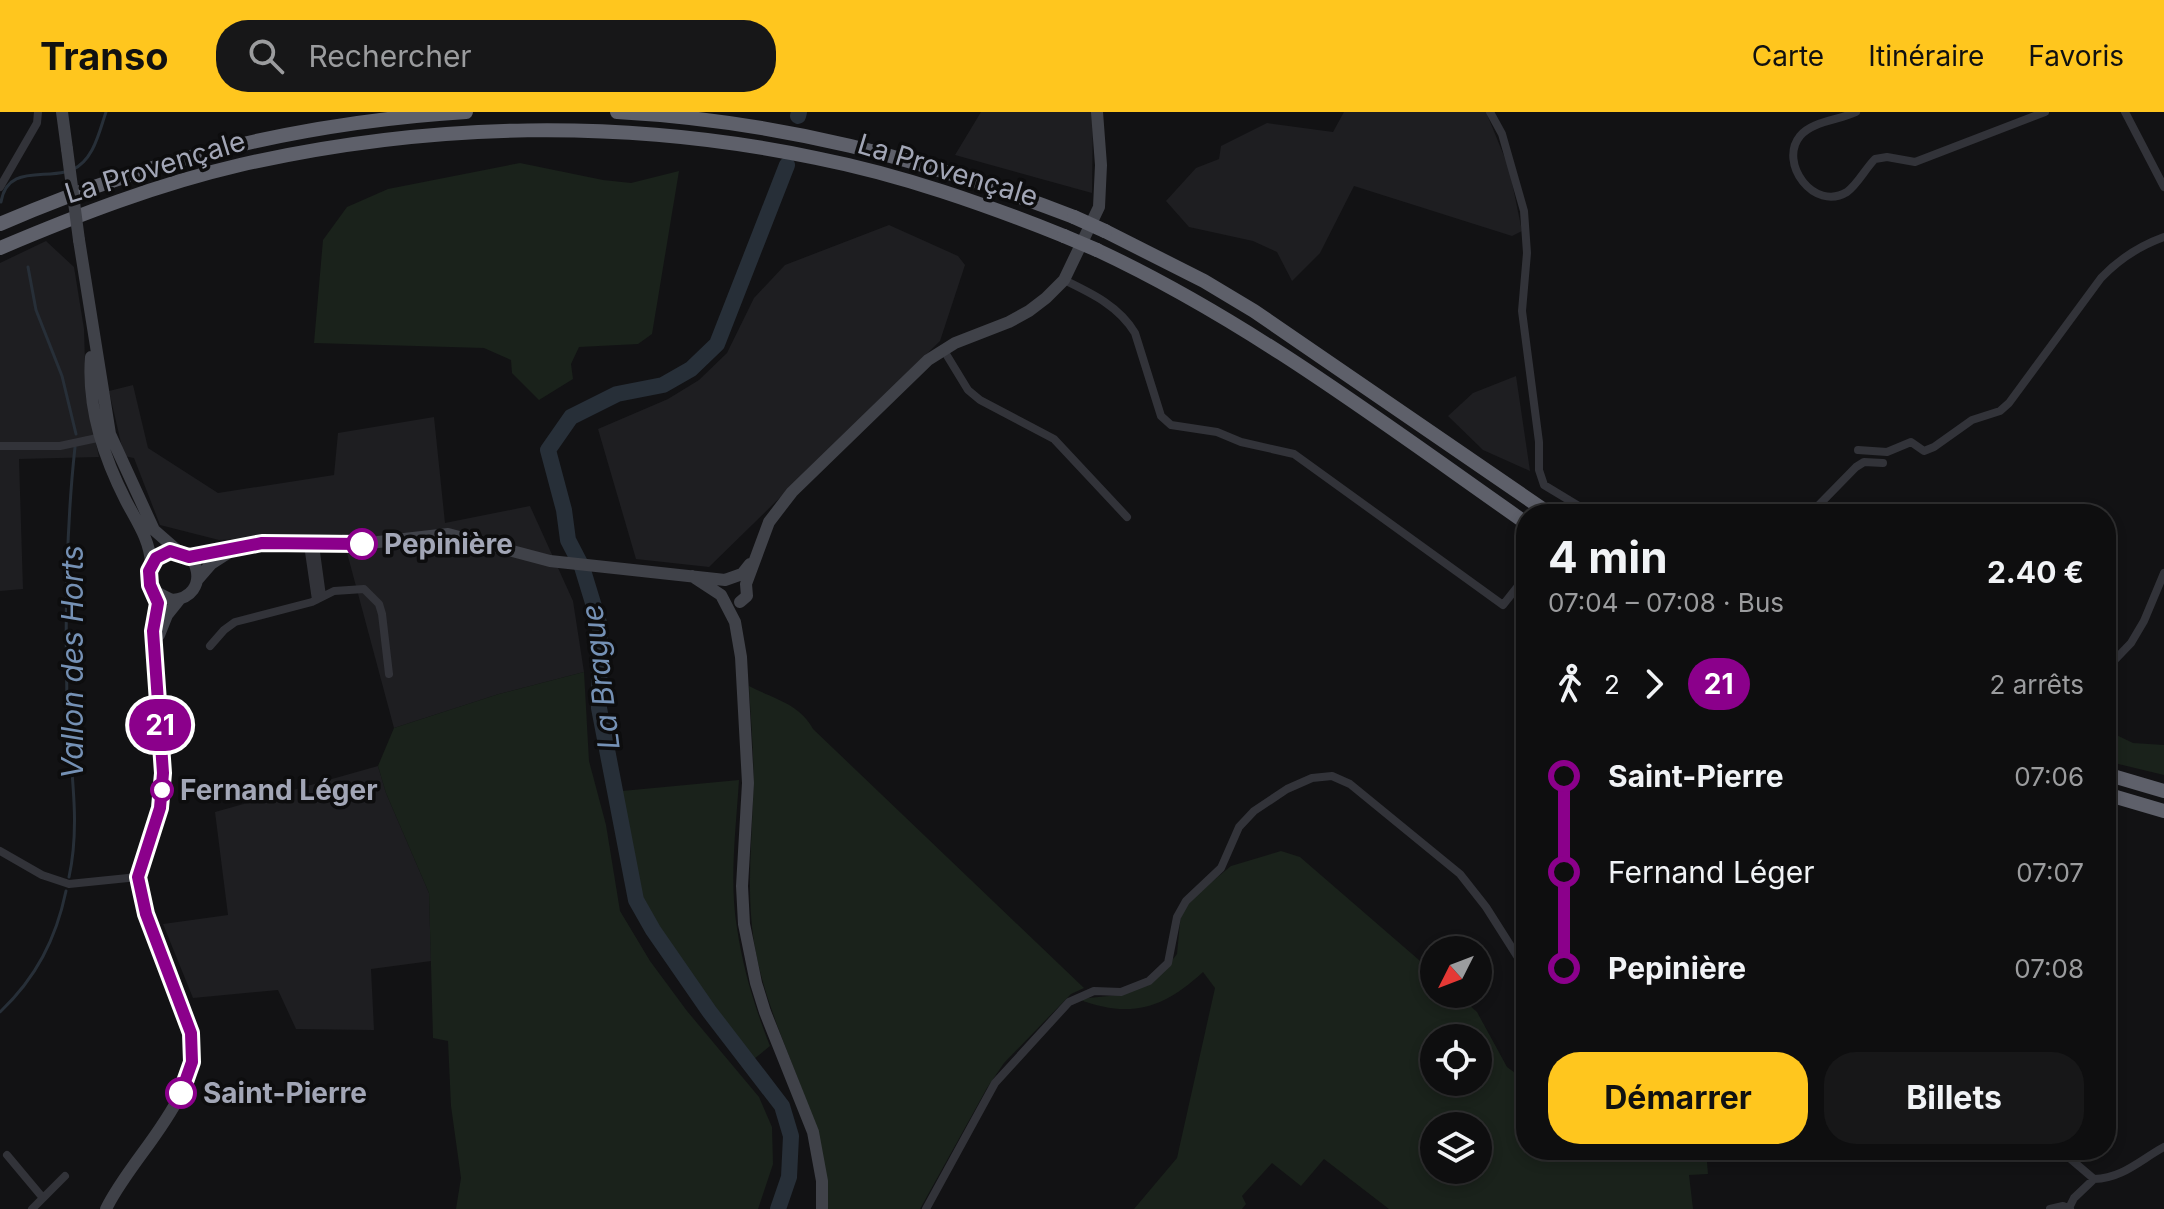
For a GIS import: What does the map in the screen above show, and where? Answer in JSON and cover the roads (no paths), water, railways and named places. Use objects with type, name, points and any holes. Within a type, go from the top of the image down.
[{"type":"highway","name":"La Provençale","points":[[0,224],[45,204],[152,167],[288,133],[416,115],[466,112]]},
{"type":"highway","name":"La Provençale","points":[[617,112],[729,122],[822,138],[919,162],[1074,217],[1204,281],[1254,311],[1535,504]]},
{"type":"highway","name":"La Provençale","points":[[0,248],[113,203],[238,166],[350,145],[459,132],[620,132],[726,143],[819,158],[974,201],[1097,250],[1170,286],[1260,339],[1516,516]]},
{"type":"highway","points":[[2116,777],[2164,791]]},
{"type":"highway","points":[[2116,797],[2164,811]]},
{"type":"street","points":[[0,187],[37,123],[38,112]]},
{"type":"street","points":[[62,112],[105,436],[125,499],[149,543],[149,578],[158,603],[153,631],[163,789],[138,877],[146,914],[191,1033],[194,1049],[181,1095],[123,1178],[106,1209]]},
{"type":"street","points":[[741,657],[735,622],[721,587],[736,580],[758,551],[769,522],[782,502],[905,381],[943,349],[1019,316],[1046,298],[1064,280],[1099,207],[1101,165],[1097,112]]},
{"type":"street","points":[[1490,112],[1502,134],[1524,211],[1527,253],[1522,311],[1539,442],[1539,470],[1544,485],[1575,504]]},
{"type":"street","points":[[1856,112],[1813,127],[1800,137],[1795,148],[1796,169],[1803,184],[1818,195],[1833,197],[1849,191],[1875,159],[1887,157],[1915,162],[2045,112]]},
{"type":"street","points":[[2125,112],[2164,187]]},
{"type":"street","points":[[1858,450],[1887,452],[1911,442],[1924,451],[1972,420],[2000,411],[2117,261],[2164,237]]},
{"type":"street","points":[[1064,280],[1093,294],[1127,320],[1135,333],[1165,422],[1217,432],[1241,442],[1294,454],[1503,605],[1516,589]]},
{"type":"street","points":[[943,349],[968,390],[980,400],[1054,439],[1127,517]]},
{"type":"street","points":[[0,446],[60,446],[105,436]]},
{"type":"street","points":[[105,436],[154,530],[195,563],[198,579]]},
{"type":"street","points":[[1820,504],[1856,467],[1864,462],[1883,463]]},
{"type":"street","points":[[151,564],[162,553],[235,549],[262,543],[343,546],[448,534],[550,561],[736,580]]},
{"type":"street","points":[[312,545],[319,598]]},
{"type":"street","points":[[156,646],[167,615],[179,600],[191,592],[211,564],[235,549]]},
{"type":"street","points":[[2116,659],[2131,643],[2144,621],[2164,573]]},
{"type":"street","points":[[692,576],[724,598],[740,602]]},
{"type":"street","points":[[736,580],[747,596],[740,602]]},
{"type":"street","points":[[210,646],[235,622],[353,588],[364,589],[382,614],[389,674]]},
{"type":"street","points":[[154,591],[165,599],[179,600]]},
{"type":"street","points":[[740,602],[748,783],[742,875],[744,924],[765,1012],[813,1132],[822,1181],[822,1209]]},
{"type":"street","points":[[926,1209],[995,1083],[1023,1049],[1069,1002],[1094,991],[1121,992],[1149,981],[1168,963],[1177,917],[1186,901],[1221,868],[1239,827],[1274,797],[1312,778],[1332,776],[1350,784],[1460,874],[1482,900],[1516,954]]},
{"type":"street","points":[[0,851],[42,875],[69,884],[138,877]]},
{"type":"street","points":[[2072,1160],[2094,1179],[2110,1179],[2164,1147]]},
{"type":"street","points":[[7,1155],[43,1198]]},
{"type":"street","points":[[32,1209],[65,1176]]},
{"type":"street","points":[[2050,1209],[2063,1206],[2069,1209],[2074,1198],[2094,1179]]},
{"type":"waterway","name":"Vallon des Horts","points":[[72,170],[91,153],[106,112]]},
{"type":"waterway","name":"La Brague","points":[[798,116],[799,112]]},
{"type":"waterway","name":"La Brague","points":[[778,1209],[789,1177],[791,1136],[782,1106],[709,1011],[636,900],[599,708],[600,626],[582,567],[568,540],[564,510],[548,450],[571,417],[617,394],[663,385],[691,369],[717,344],[787,165]]},
{"type":"waterway","name":"Vallon des Horts","points":[[1,202],[4,191],[17,179],[65,172]]},
{"type":"waterway","name":"Vallon des Horts","points":[[28,267],[36,310],[62,376],[76,434]]},
{"type":"waterway","name":"Vallon des Horts","points":[[69,877],[74,810],[67,699],[66,604],[75,447]]},
{"type":"waterway","name":"Vallon des Horts","points":[[0,1012],[24,986],[43,957],[57,925],[66,891]]},
{"type":"place","name":"Pepinière","points":[[362,544]]},
{"type":"place","name":"Fernand Léger","points":[[162,790]]},
{"type":"place","name":"Saint-Pierre","points":[[181,1093]]}]
